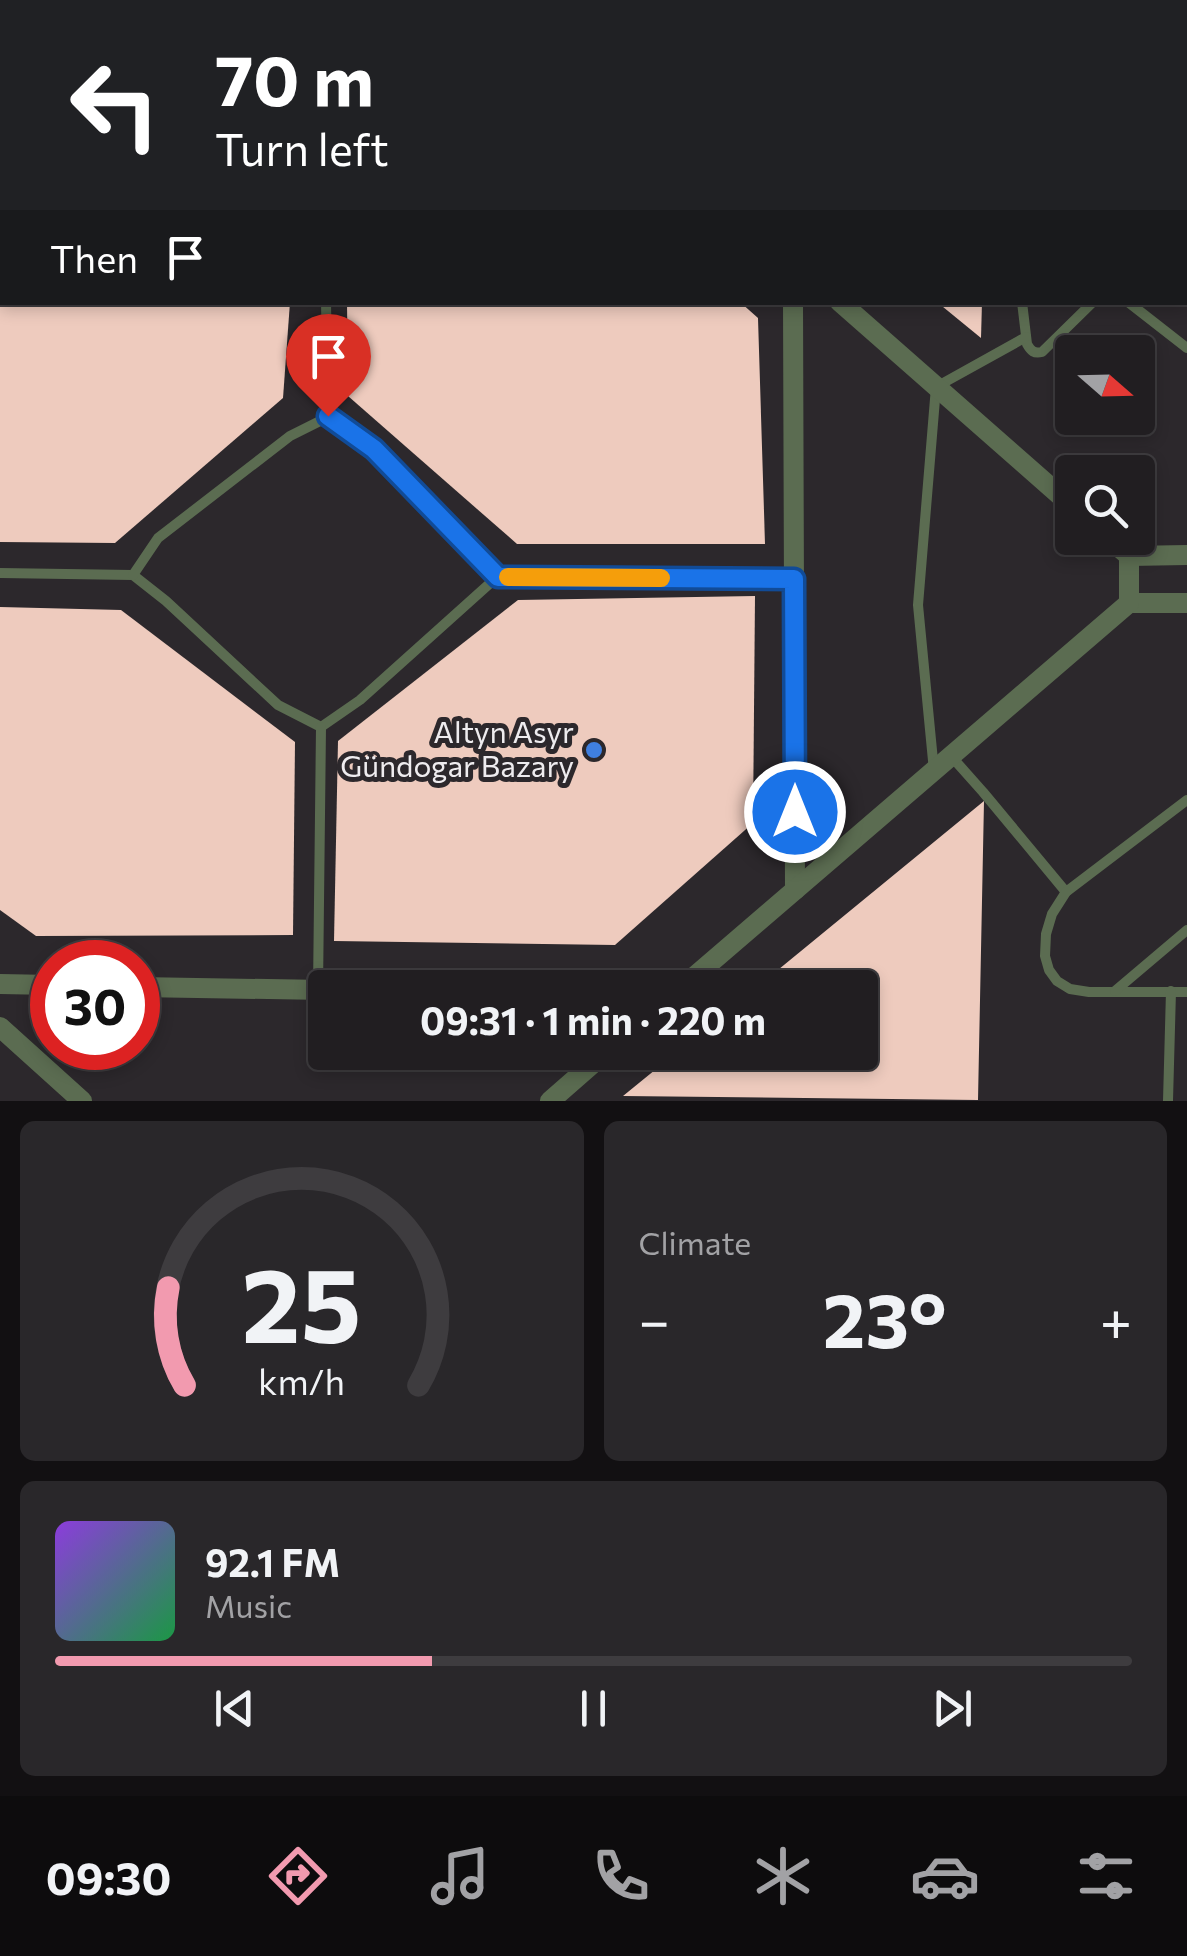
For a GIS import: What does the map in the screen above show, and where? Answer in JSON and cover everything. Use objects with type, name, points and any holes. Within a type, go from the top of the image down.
[{"type":"street","points":[[793,305],[795,890]]},
{"type":"street","points":[[843,305],[1055,491]]},
{"type":"street","points":[[1129,603],[1129,556],[1187,555]]},
{"type":"street","points":[[702,970],[1129,603],[1187,603]]},
{"type":"street","points":[[0,984],[30,985]]},
{"type":"street","points":[[160,987],[308,990]]},
{"type":"street","points":[[0,1027],[82,1101]]},
{"type":"street","points":[[550,1101],[585,1070]]},
{"type":"lane","points":[[326,305],[328,416]]},
{"type":"lane","points":[[1022,305],[1026,338],[1030,350],[1036,353],[1042,352],[1091,305]]},
{"type":"lane","points":[[1132,305],[1187,348]]},
{"type":"lane","points":[[934,772],[918,605],[936,387],[1026,338]]},
{"type":"lane","points":[[133,576],[158,538],[290,436],[328,416]]},
{"type":"lane","points":[[328,416],[374,449],[498,577]]},
{"type":"lane","points":[[0,573],[133,576],[166,601],[278,705],[322,727]]},
{"type":"lane","points":[[322,727],[360,700],[498,577],[794,579]]},
{"type":"lane","points":[[321,970],[322,727]]},
{"type":"lane","points":[[952,756],[1066,892]]},
{"type":"lane","points":[[1187,800],[1066,892],[1052,914],[1045,956],[1056,980],[1070,989],[1187,992]]},
{"type":"lane","points":[[1114,992],[1187,930]]},
{"type":"lane","points":[[1168,1101],[1171,991]]},
{"type":"building","points":[[0,305],[290,305],[283,398],[115,543],[0,542]]},
{"type":"building","points":[[347,305],[743,305],[758,318],[765,544],[517,544],[348,396]]},
{"type":"building","points":[[941,305],[982,305],[981,338]]},
{"type":"building","points":[[755,596],[753,823],[615,945],[334,941],[338,741],[518,600]]},
{"type":"building","points":[[0,607],[121,610],[295,742],[293,935],[36,936],[0,910]]},
{"type":"building","points":[[984,801],[978,1100],[623,1096],[655,1070],[878,1070],[878,970],[778,970]]},
{"type":"slow traffic","points":[[508,577],[661,578]]},
{"type":"place","name":"Altyn Asyr Gündogar Bazary","points":[[594,750]]},
{"type":"route","points":[[328,416],[374,449],[498,577],[794,579],[795,812]]}]
